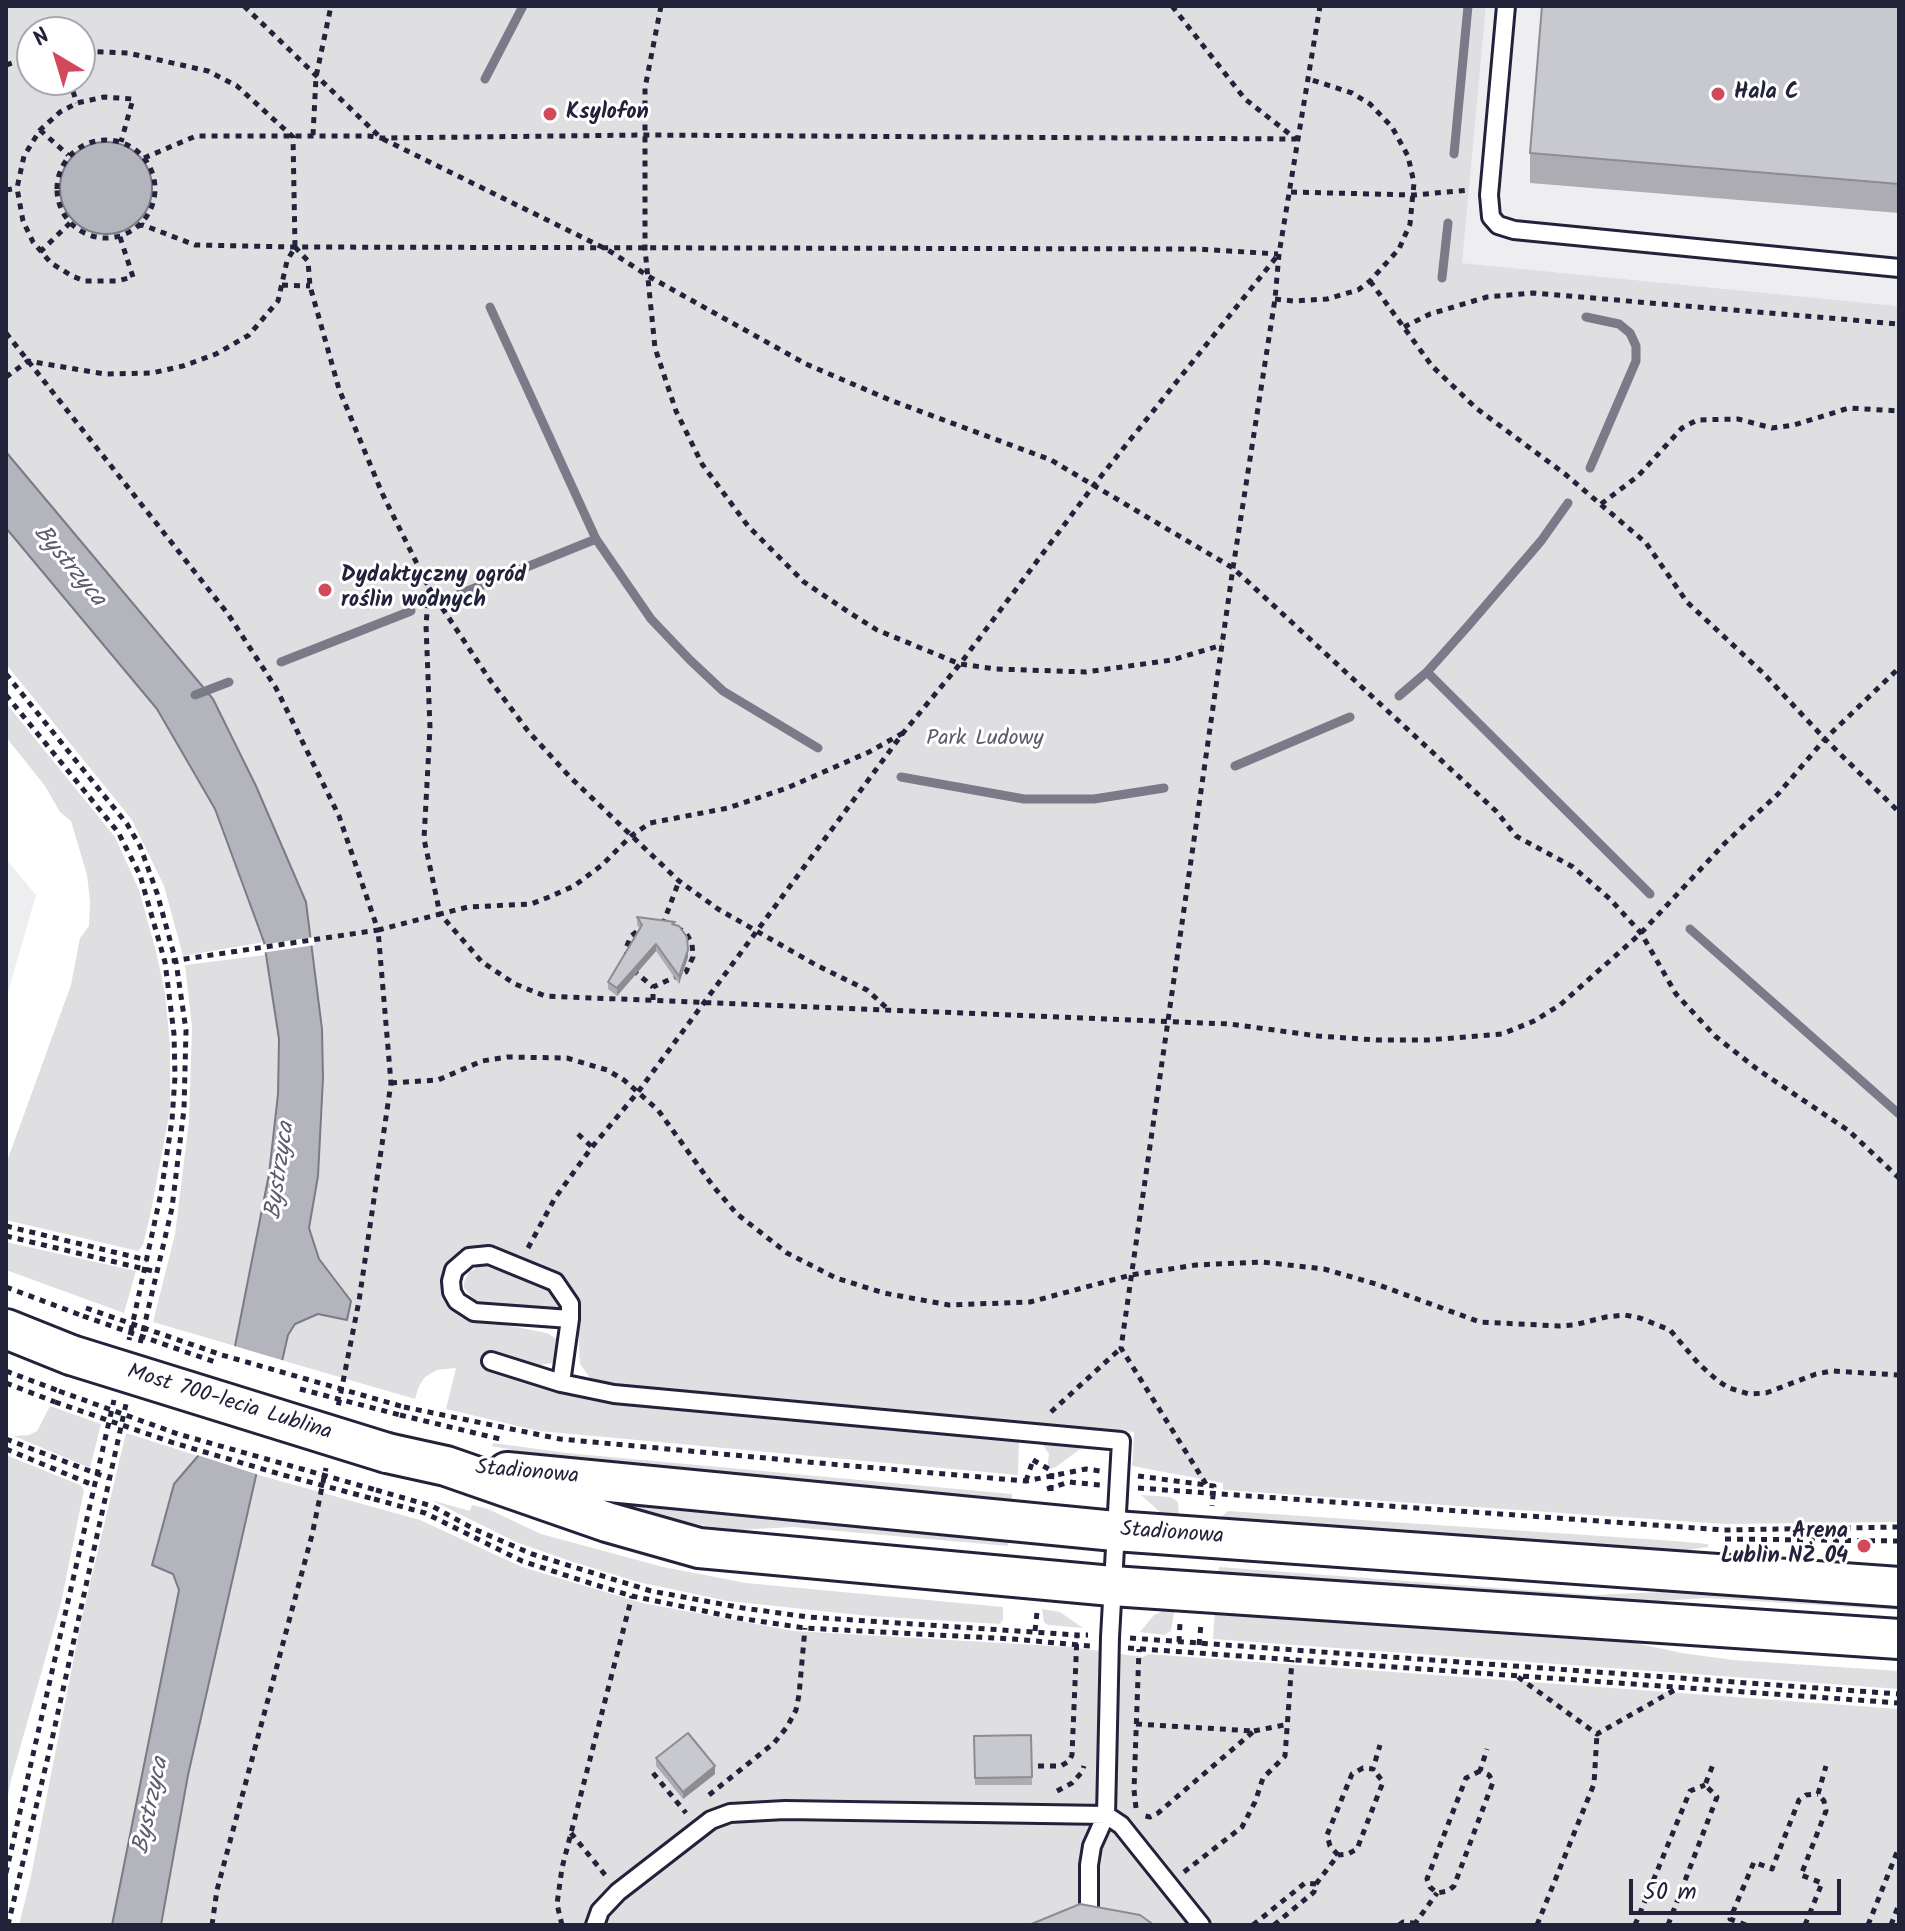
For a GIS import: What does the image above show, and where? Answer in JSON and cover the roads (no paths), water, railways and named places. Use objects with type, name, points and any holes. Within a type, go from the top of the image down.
[{"type":"street","name":"Most 700-lecia Lublina","points":[[6,1329],[71,1355],[387,1453]]},
{"type":"street","name":"Stadionowa","points":[[387,1453],[446,1466],[607,1522],[699,1548],[1112,1586],[1899,1639]]},
{"type":"street","name":"Stadionowa","points":[[446,1466],[1115,1531],[1899,1587]]},
{"type":"street","name":"Stadionowa","points":[[1828,1636],[1899,1651]]},
{"type":"lane","points":[[1506,6],[1489,195],[1491,217],[1498,225],[1514,230],[1899,268]]},
{"type":"lane","points":[[561,1383],[570,1319],[567,1297],[555,1282],[489,1255],[469,1257],[454,1270],[452,1292],[457,1301],[474,1312],[570,1319]]},
{"type":"lane","points":[[491,1361],[561,1383],[614,1394],[1121,1441],[1112,1586],[1106,1815],[1092,1846],[1089,1865],[1089,1925]]},
{"type":"lane","points":[[595,1925],[600,1911],[618,1892],[711,1820],[730,1813],[785,1810],[1106,1815],[1121,1825],[1201,1925]]},
{"type":"water","points":[[106,142],[124,145],[139,155],[149,170],[152,188],[149,206],[139,221],[124,231],[106,234],[88,231],[73,221],[63,206],[60,188],[63,170],[73,155],[88,145]]},
{"type":"water","name":"Bystrzyca","points":[[6,452],[213,699],[256,786],[306,902],[322,1029],[323,1078],[318,1176],[309,1228],[319,1259],[351,1301],[347,1320],[318,1314],[295,1324],[288,1335],[188,1775],[161,1925],[112,1925],[179,1590],[173,1574],[152,1565],[174,1484],[198,1456],[235,1346],[269,1174],[278,1094],[279,1039],[264,942],[215,809],[157,709],[6,528]]},
{"type":"waterway","points":[[485,79],[523,6]]},
{"type":"waterway","points":[[1454,154],[1468,6]]},
{"type":"waterway","points":[[1442,278],[1448,223]]},
{"type":"waterway","points":[[490,307],[596,539],[651,619],[723,691],[818,748]]},
{"type":"waterway","points":[[1586,317],[1619,324],[1630,333],[1636,346],[1636,361],[1590,468]]},
{"type":"waterway","points":[[1399,696],[1427,672],[1468,626],[1541,541],[1568,503]]},
{"type":"waterway","points":[[455,596],[596,539]]},
{"type":"waterway","points":[[281,662],[411,611]]},
{"type":"waterway","points":[[1427,672],[1650,894]]},
{"type":"waterway","points":[[195,695],[229,682]]},
{"type":"waterway","points":[[1235,766],[1350,717]]},
{"type":"waterway","points":[[901,777],[1024,799],[1094,799],[1164,788]]},
{"type":"waterway","points":[[1690,929],[1899,1114]]},
{"type":"place","name":"Hala C","points":[[1718,94]]},
{"type":"place","name":"Ksylofon","points":[[550,114]]},
{"type":"place","name":"Dydaktyczny ogród roślin wodnych","points":[[325,590]]},
{"type":"place","name":"Arena Lublin NŻ 04","points":[[1864,1546]]},
{"type":"park label","name":"Park Ludowy","points":[[985,740]]}]
